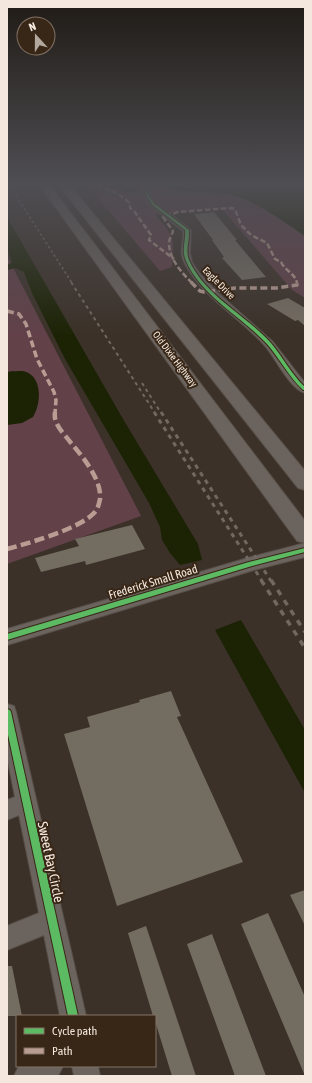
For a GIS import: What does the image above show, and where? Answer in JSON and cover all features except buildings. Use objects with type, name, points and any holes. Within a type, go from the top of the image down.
[{"type":"main road","name":"Old Dixie Highway","points":[[81,234],[305,536]]},
{"type":"main road","name":"Old Dixie Highway","points":[[103,234],[305,484]]},
{"type":"street","name":"Eagle Drive","points":[[187,234],[185,254],[190,266],[199,279],[268,344],[295,380],[305,389]]},
{"type":"street","name":"Frederick Small Road","points":[[7,637],[251,564],[305,550]]},
{"type":"street","name":"Sweet Bay Circle","points":[[7,712],[17,807],[51,920],[73,1015]]},
{"type":"street","points":[[7,938],[51,920]]},
{"type":"street","points":[[28,1076],[48,1067]]},
{"type":"shaded area","points":[[7,234],[16,234],[123,419],[198,544],[202,560],[180,565],[170,553],[162,540],[160,527],[149,503],[65,359],[32,293],[24,272],[16,268],[7,270],[7,265],[12,262],[7,247]]},
{"type":"shaded area","points":[[128,234],[170,234],[173,244],[172,267],[160,271]]},
{"type":"shaded area","points":[[243,234],[302,234],[305,236],[305,298],[292,290]]},
{"type":"shaded area","points":[[7,256],[141,516],[7,564]]},
{"type":"shaded area","points":[[24,371],[32,375],[38,386],[39,399],[36,412],[33,417],[22,423],[7,425],[7,372]]},
{"type":"shaded area","points":[[241,620],[305,730],[305,793],[215,630]]},
{"type":"railway","points":[[40,234],[72,283]]},
{"type":"railway","points":[[71,282],[155,413]]},
{"type":"railway","points":[[142,383],[161,413]]},
{"type":"railway","points":[[154,412],[262,581]]},
{"type":"railway","points":[[161,412],[271,581]]},
{"type":"railway","points":[[261,580],[305,648]]},
{"type":"railway","points":[[271,580],[305,632]]},
{"type":"marked path","points":[[150,234],[151,235],[149,240],[174,259]]},
{"type":"marked path","points":[[172,234],[169,243],[172,257],[180,270],[200,291],[204,292],[235,288],[276,288],[297,285],[297,281],[291,273],[284,269],[281,262],[275,259],[267,243],[250,234]]},
{"type":"marked path","points":[[7,311],[19,314],[26,324],[37,359],[56,397],[54,415],[55,421],[92,472],[98,484],[100,496],[97,509],[88,518],[53,534],[7,549]]},
{"type":"cycle path","points":[[187,234],[185,253],[195,274],[214,295],[260,334],[295,379],[305,389]]},
{"type":"cycle path","points":[[7,637],[251,564],[305,550]]},
{"type":"cycle path","points":[[7,712],[73,1015]]}]
